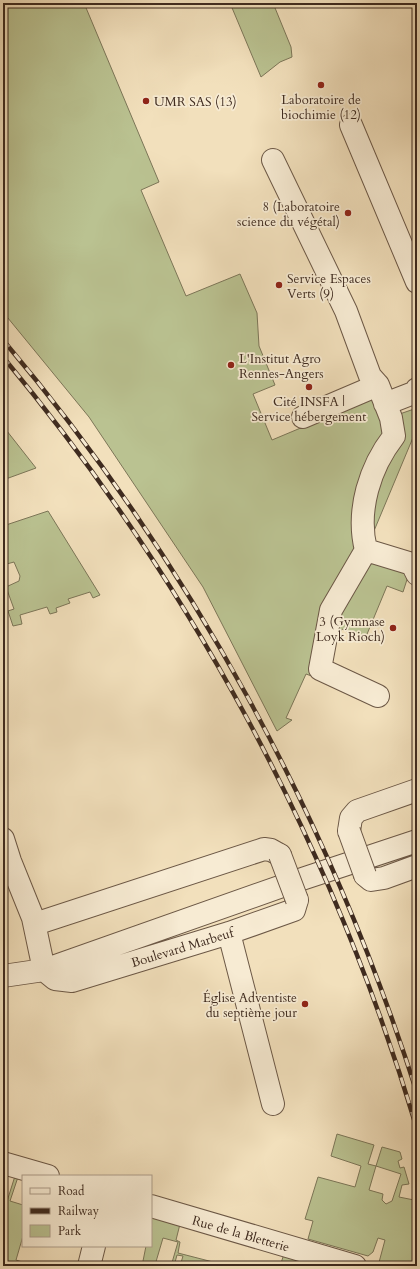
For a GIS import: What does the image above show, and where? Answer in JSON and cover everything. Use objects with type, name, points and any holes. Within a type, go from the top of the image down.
[{"type":"street","points":[[351,125],[417,282]]},
{"type":"street","points":[[272,160],[346,311],[370,376],[382,394],[391,418],[394,436],[383,450],[370,477],[362,535],[366,550],[330,610],[320,669],[378,696]]},
{"type":"street","points":[[303,417],[382,394],[416,392],[417,389]]},
{"type":"street","points":[[366,550],[412,564],[417,574]]},
{"type":"street","points":[[417,790],[356,812],[351,818],[349,832],[365,875],[371,880],[384,878],[417,866]]},
{"type":"street","points":[[3,839],[10,861],[35,924],[44,970]]},
{"type":"street","name":"Boulevard Marbeuf","points":[[3,976],[44,970],[305,878],[417,841]]},
{"type":"street","name":"Boulevard Marbeuf","points":[[35,924],[264,850],[271,850],[280,855],[297,900],[294,910],[229,933],[72,981],[55,979],[44,970]]},
{"type":"street","points":[[229,933],[273,1104]]},
{"type":"street","points":[[3,1163],[45,1175]]},
{"type":"street","name":"Rue de la Bletterie","points":[[152,1206],[354,1266]]},
{"type":"street","points":[[89,1266],[94,1247]]},
{"type":"green space","points":[[3,3],[84,3],[159,182],[141,190],[186,296],[240,274],[257,313],[259,346],[275,385],[253,394],[272,440],[303,427],[378,385],[391,417],[417,408],[417,428],[366,550],[412,564],[403,592],[387,586],[365,639],[342,629],[317,678],[306,674],[286,718],[292,720],[277,731],[203,587],[89,417],[3,312]]},
{"type":"green space","points":[[230,3],[273,3],[291,47],[292,57],[280,62],[261,77]]},
{"type":"green space","points":[[3,426],[36,468],[3,480]]},
{"type":"green space","points":[[48,511],[100,595],[93,598],[90,592],[68,599],[70,603],[56,608],[57,612],[50,614],[47,607],[20,615],[22,624],[13,626],[8,611],[14,609],[6,587],[19,581],[20,576],[14,562],[3,565],[3,526]]},
{"type":"green space","points":[[337,1134],[374,1145],[368,1164],[376,1166],[382,1147],[400,1152],[402,1159],[398,1161],[400,1168],[404,1167],[409,1184],[402,1185],[399,1197],[414,1200],[417,1210],[417,1246],[415,1246],[417,1266],[378,1266],[385,1240],[378,1238],[373,1252],[368,1256],[308,1239],[313,1221],[305,1219],[318,1177],[355,1187],[361,1166],[331,1156]],"holes":[[[376,1166],[401,1174],[392,1201],[386,1204],[382,1200],[383,1194],[369,1190]]]},
{"type":"green space","points":[[15,1176],[18,1177],[10,1201],[22,1205],[22,1239],[16,1260],[35,1266],[3,1266],[3,1214]]},
{"type":"green space","points":[[152,1216],[180,1224],[176,1240],[180,1242],[178,1253],[213,1262],[212,1266],[180,1266],[183,1256],[177,1255],[174,1266],[171,1266],[178,1242],[163,1238],[155,1265],[158,1266],[142,1266],[146,1247],[152,1247]]},
{"type":"green space","points":[[284,1254],[315,1263],[314,1266],[280,1266]]},
{"type":"railway","points":[[3,340],[71,424],[134,512],[193,603],[247,696],[297,792],[342,891],[382,991],[417,1093]]},
{"type":"railway","points":[[3,357],[71,443],[135,533],[194,626],[249,722],[299,820],[343,921],[383,1024],[417,1129]]},
{"type":"place","name":"Laboratoire de biochimie (12)","points":[[321,85]]},
{"type":"place","name":"UMR SAS (13)","points":[[146,101]]},
{"type":"place","name":"8 (Laboratoire science du végétal)","points":[[348,213]]},
{"type":"place","name":"Service Espaces Verts (9)","points":[[279,285]]},
{"type":"place","name":"L'Institut Agro Rennes-Angers","points":[[231,365]]},
{"type":"place","name":"Cité INSFA | Service hébergement","points":[[309,387]]},
{"type":"place","name":"3 (Gymnase Loyk Rioch)","points":[[393,628]]},
{"type":"place","name":"Église Adventiste du septième jour","points":[[305,1004]]}]
